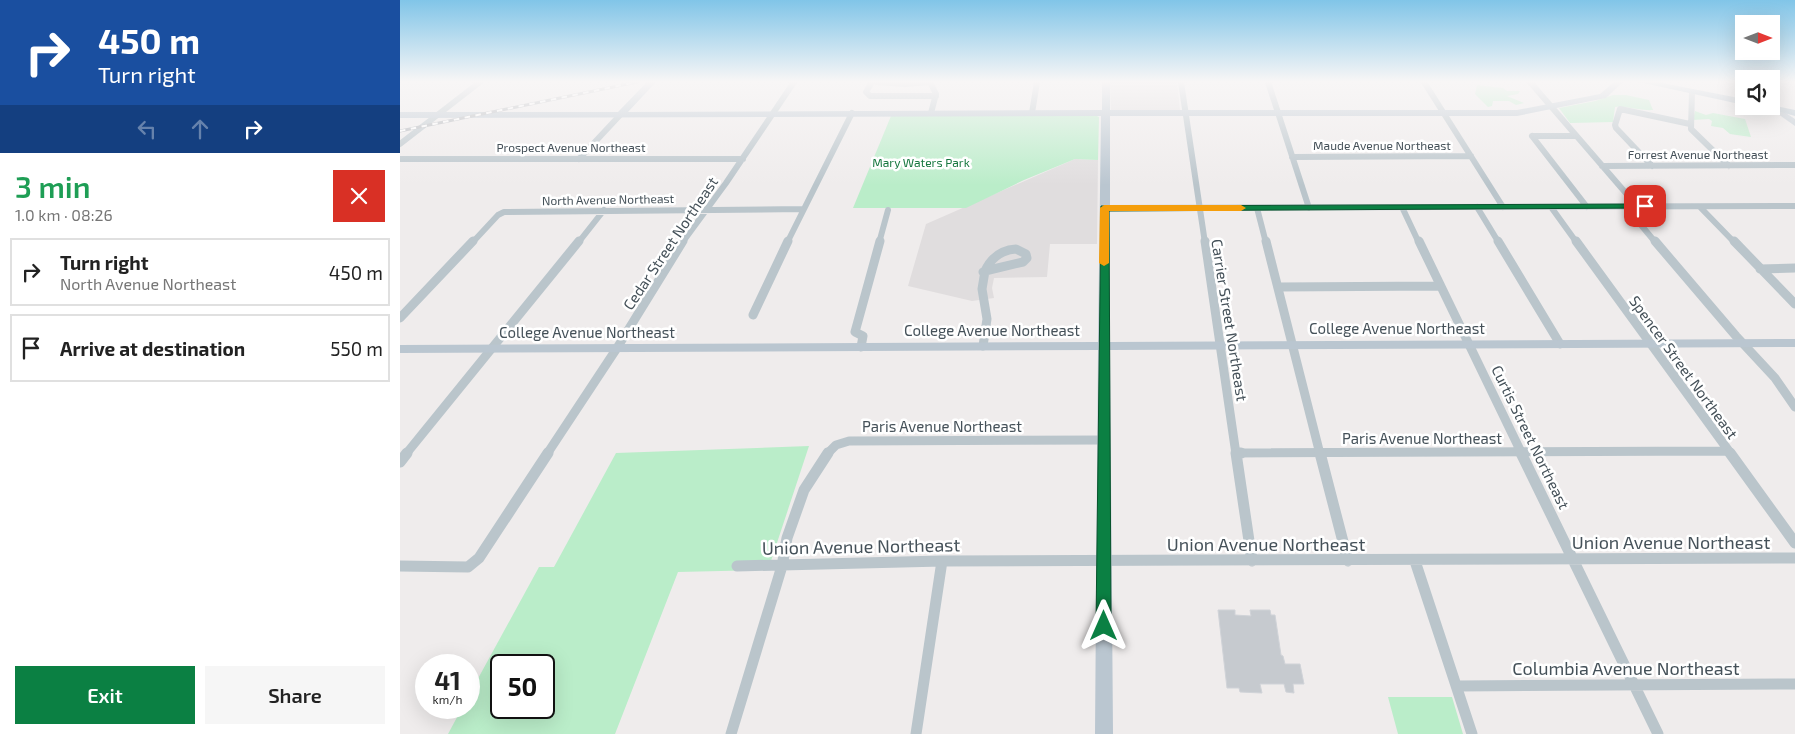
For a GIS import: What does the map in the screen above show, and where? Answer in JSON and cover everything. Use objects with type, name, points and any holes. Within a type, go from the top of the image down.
[{"type":"street","points":[[400,144],[436,116]]},
{"type":"street","points":[[579,159],[619,116]]},
{"type":"street","name":"Cedar Street Northeast","points":[[400,566],[468,567],[479,558],[617,348],[684,240],[771,116]]},
{"type":"street","points":[[753,315],[803,209],[850,116]]},
{"type":"street","points":[[1104,734],[1104,208],[1106,116]]},
{"type":"street","name":"Carrier Street Northeast","points":[[1185,116],[1252,561]]},
{"type":"street","points":[[1280,116],[1309,208]]},
{"type":"street","points":[[1445,116],[1503,207]]},
{"type":"street","points":[[1559,116],[1637,206]]},
{"type":"street","points":[[1618,116],[1615,125],[1652,166]]},
{"type":"street","points":[[1656,116],[1690,124]]},
{"type":"street","points":[[1690,116],[1691,129],[1730,166]]},
{"type":"street","points":[[1576,136],[1532,136],[1587,207]]},
{"type":"street","name":"Maude Avenue Northeast","points":[[1292,157],[1471,156]]},
{"type":"street","name":"Prospect Avenue Northeast","points":[[400,159],[743,159]]},
{"type":"street","name":"Forrest Avenue Northeast","points":[[1602,166],[1795,165]]},
{"type":"street","points":[[1104,208],[1795,206]]},
{"type":"street","name":"Curtis Street Northeast","points":[[1402,207],[1658,734]]},
{"type":"street","name":"Spencer Street Northeast","points":[[1551,207],[1795,543]]},
{"type":"street","points":[[1626,207],[1775,378],[1795,407]]},
{"type":"street","points":[[1700,207],[1795,304]]},
{"type":"street","points":[[1257,208],[1348,561]]},
{"type":"street","points":[[1477,208],[1560,344]]},
{"type":"street","name":"North Avenue Northeast","points":[[400,318],[498,215],[504,212],[803,209]]},
{"type":"street","points":[[400,462],[604,210]]},
{"type":"street","points":[[861,347],[862,336],[855,332],[888,210]]},
{"type":"street","points":[[983,272],[995,266],[1016,265],[1028,258],[1020,249],[1006,250],[991,259],[983,272],[983,295],[988,315],[983,346]]},
{"type":"street","points":[[1760,268],[1795,268]]},
{"type":"street","points":[[1278,287],[1440,286]]},
{"type":"street","name":"College Avenue Northeast","points":[[400,349],[1795,343]]},
{"type":"street","name":"Paris Avenue Northeast","points":[[804,490],[829,451],[836,445],[849,441],[1104,440]]},
{"type":"street","name":"Paris Avenue Northeast","points":[[1236,453],[1728,451]]},
{"type":"street","points":[[731,734],[782,566],[786,538],[804,490]]},
{"type":"street","name":"Union Avenue Northeast","points":[[738,566],[942,561],[1415,561],[1795,558]]},
{"type":"street","points":[[916,734],[942,561]]},
{"type":"street","points":[[1415,561],[1458,686],[1472,734]]},
{"type":"street","name":"Columbia Avenue Northeast","points":[[1458,686],[1795,684]]},
{"type":"shaded area","points":[[1075,159],[1098,160],[1097,244],[1050,244],[1047,277],[994,278],[992,288],[994,298],[972,301],[908,286],[926,224]]},
{"type":"green space","name":"Mary Waters Park","points":[[891,116],[1099,117],[1098,160],[1075,159],[1024,180],[966,208],[853,208]]},
{"type":"green space","points":[[1565,116],[1614,116],[1613,122],[1570,123]]},
{"type":"green space","points":[[1694,116],[1730,116],[1745,119],[1751,137],[1730,134],[1723,128],[1711,126],[1712,121],[1709,119],[1693,120]]},
{"type":"green space","points":[[809,446],[768,570],[678,572],[615,734],[448,734],[456,719],[480,719],[480,675],[490,657],[490,719],[555,719],[555,654],[491,654],[539,567],[554,567],[616,453]]},
{"type":"green space","points":[[1388,697],[1452,697],[1463,734],[1398,734]]},
{"type":"building","points":[[1218,610],[1235,610],[1235,615],[1251,616],[1250,610],[1270,610],[1271,615],[1275,615],[1281,655],[1285,664],[1300,664],[1304,684],[1293,684],[1294,693],[1286,692],[1284,684],[1260,684],[1262,693],[1240,692],[1239,688],[1227,688]]},
{"type":"railway","points":[[400,131],[471,116]]},
{"type":"slow traffic","points":[[1104,263],[1104,208],[1241,208]]},
{"type":"route","points":[[1104,626],[1104,208],[1645,206]]}]
